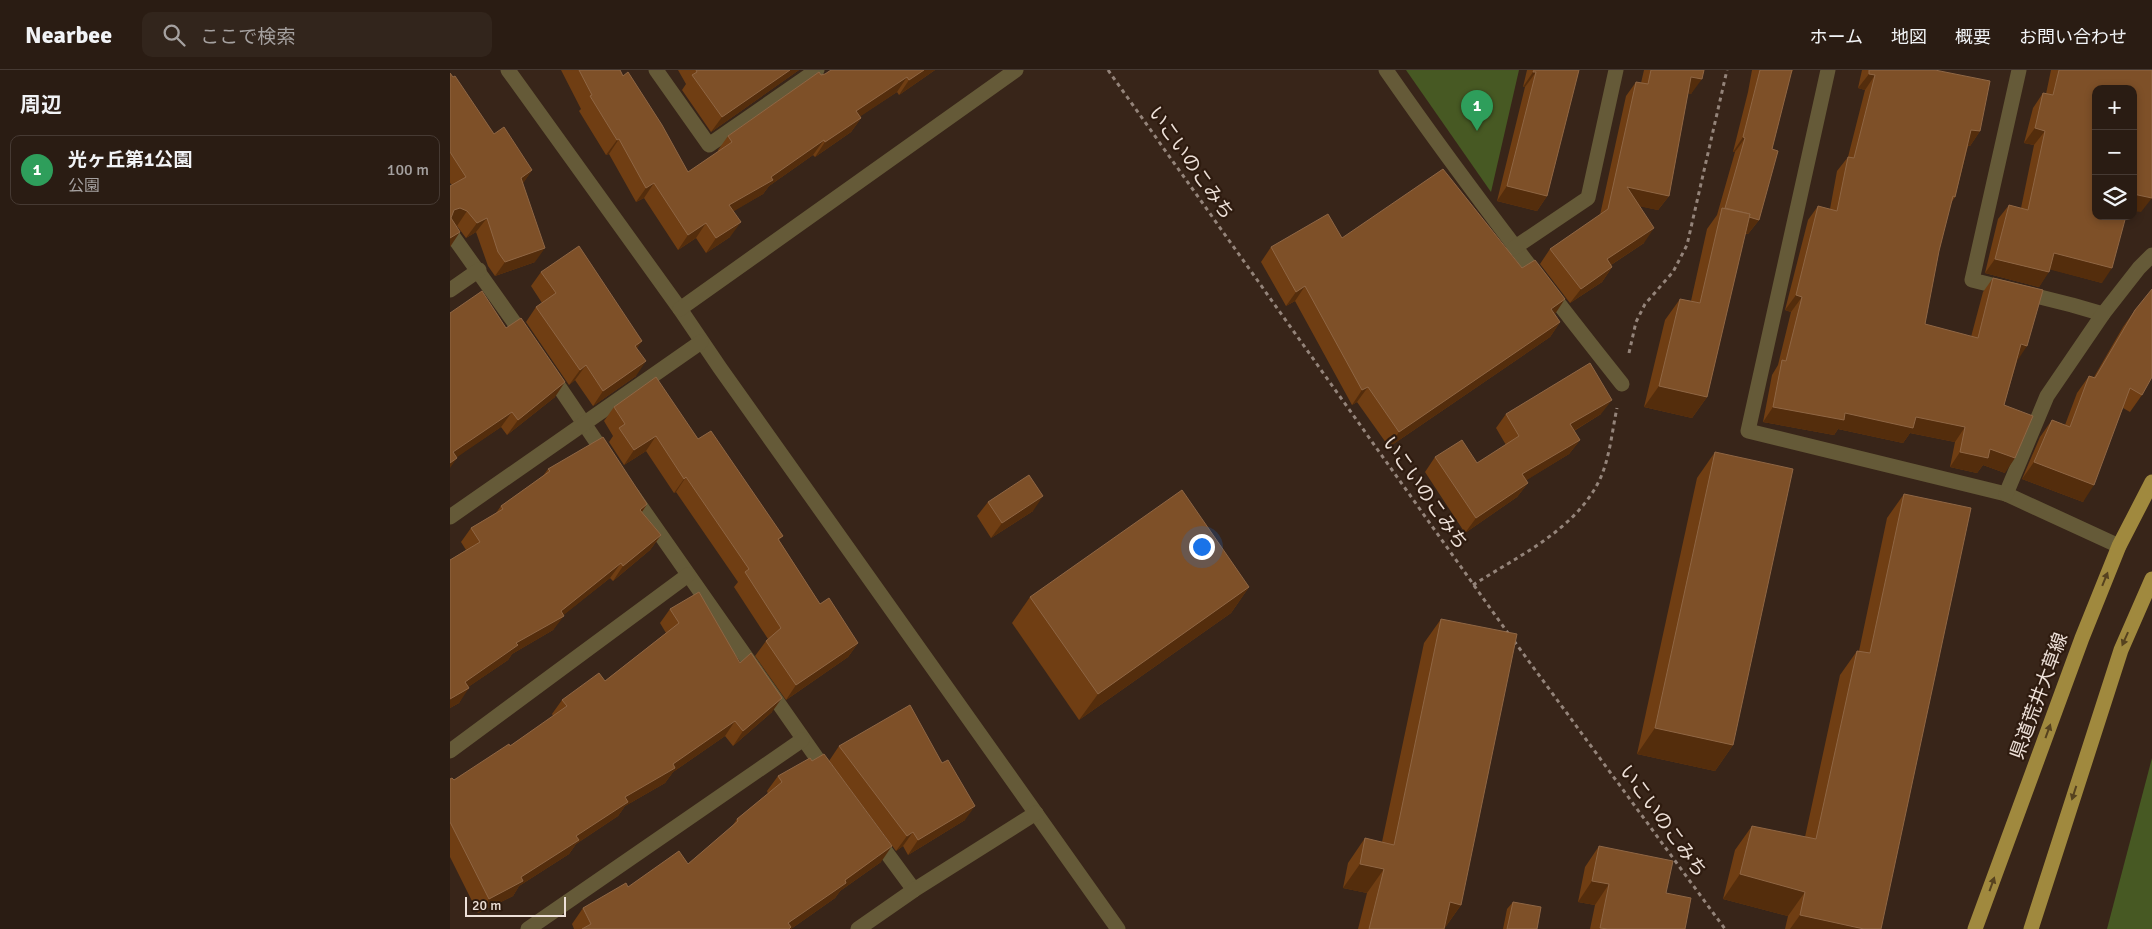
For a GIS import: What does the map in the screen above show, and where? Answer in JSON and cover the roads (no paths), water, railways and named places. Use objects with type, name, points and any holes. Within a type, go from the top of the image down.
[{"type":"main road","name":"県道荒井大草線","points":[[1975,929],[2082,638],[2119,546],[2152,482]]},
{"type":"main road","points":[[2031,929],[2121,650],[2152,579]]},
{"type":"street","points":[[508,70],[680,309],[701,342],[1118,929]]},
{"type":"street","points":[[656,70],[709,145],[817,70]]},
{"type":"street","points":[[680,309],[1016,70]]},
{"type":"street","points":[[1386,70],[1441,150],[1514,248],[1622,384]]},
{"type":"street","points":[[1514,248],[1588,198],[1616,70]]},
{"type":"street","points":[[1828,70],[1748,431],[2006,494],[2119,546]]},
{"type":"street","points":[[2019,70],[1972,280],[2103,314]]},
{"type":"street","points":[[450,232],[612,464]]},
{"type":"street","points":[[2006,494],[2048,396],[2103,314],[2139,268],[2152,255]]},
{"type":"street","points":[[450,290],[478,270]]},
{"type":"street","points":[[450,517],[701,342]]},
{"type":"street","points":[[623,480],[802,740],[837,787]]},
{"type":"street","points":[[450,751],[688,575]]},
{"type":"street","points":[[528,929],[802,740]]},
{"type":"street","points":[[858,929],[914,890],[1036,813]]},
{"type":"street","points":[[867,827],[914,890]]},
{"type":"place","name":"光ヶ丘第1公園","points":[[1477,131]]}]
